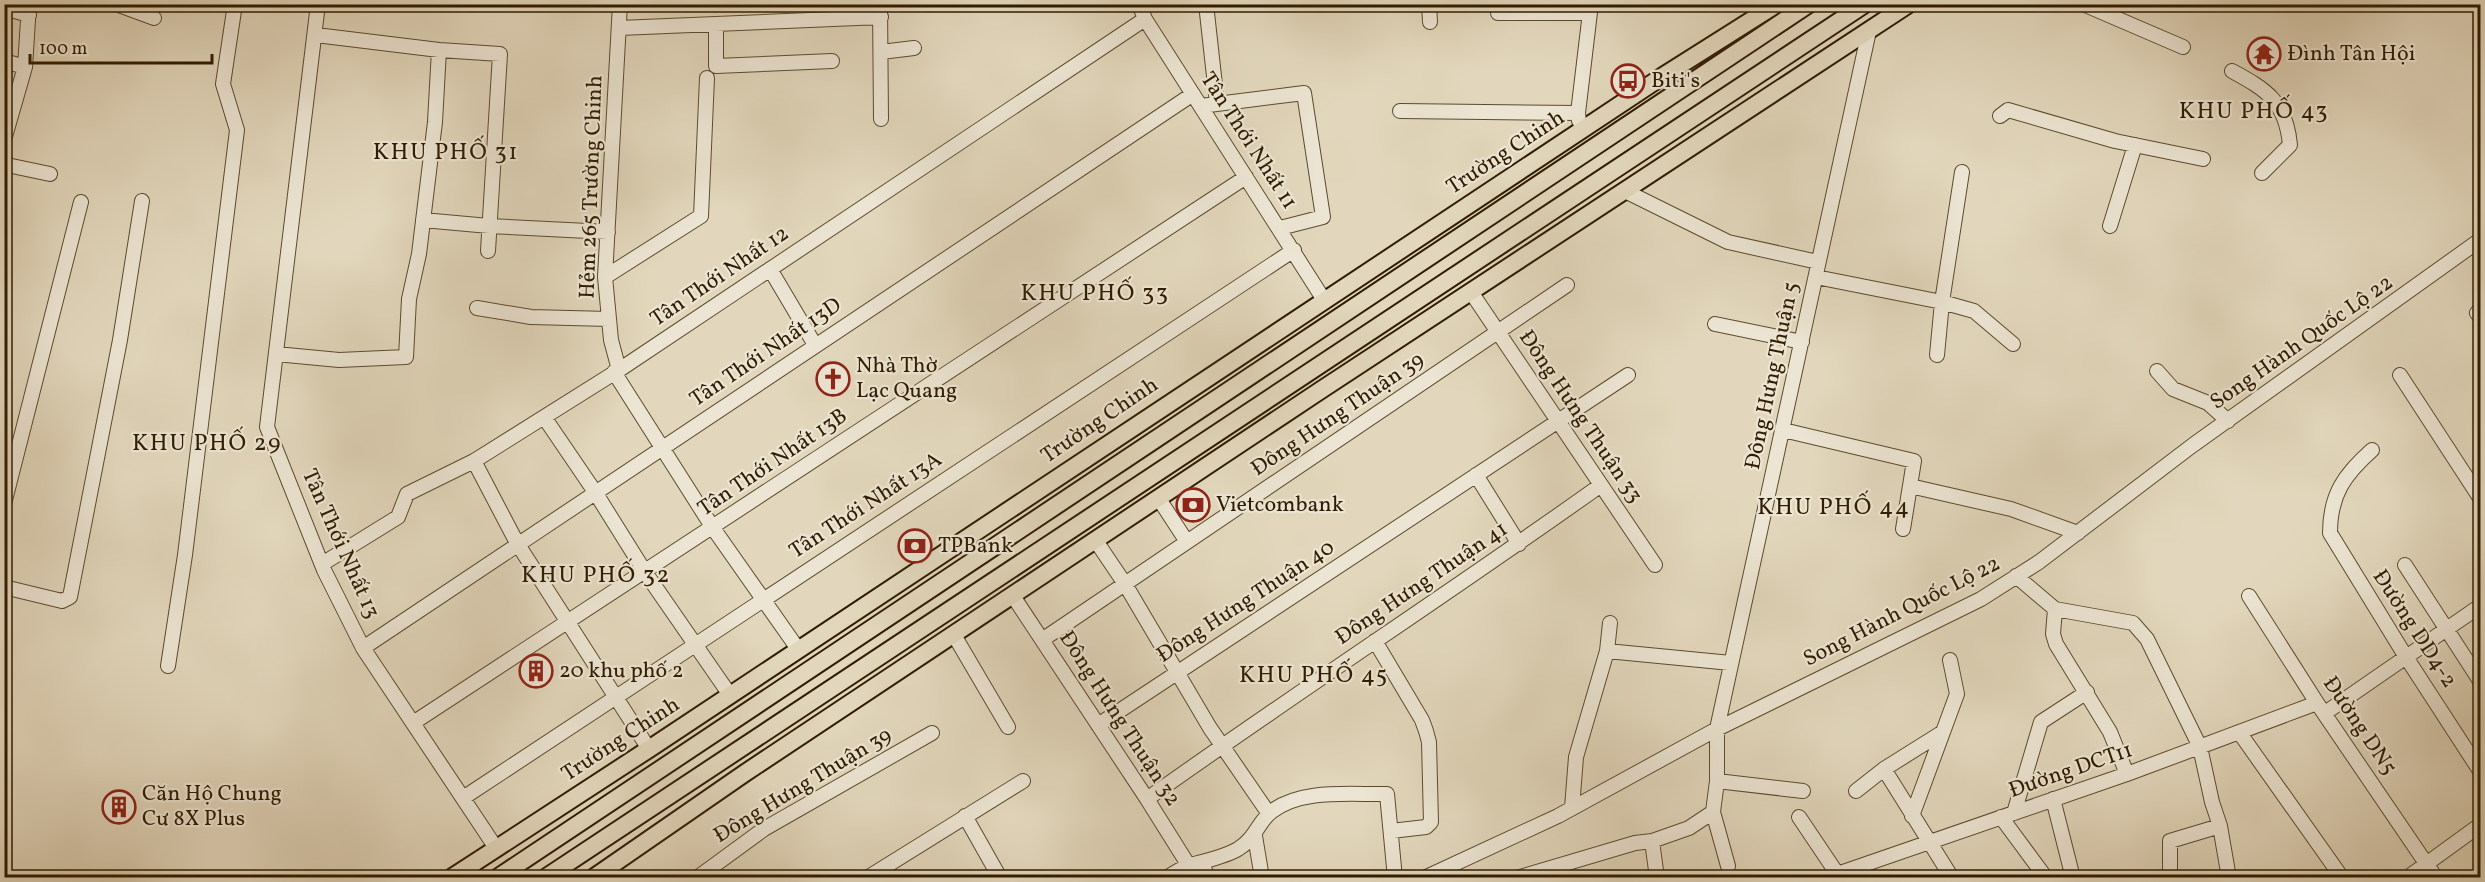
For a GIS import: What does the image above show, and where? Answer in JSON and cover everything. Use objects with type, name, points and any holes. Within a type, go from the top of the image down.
[{"type":"main road","name":"Trường Chinh","points":[[451,878],[1663,76],[1777,4]]},
{"type":"main road","name":"Trường Chinh","points":[[497,878],[1809,4]]},
{"type":"main road","points":[[545,878],[1865,4]]},
{"type":"main road","points":[[593,878],[745,773],[1909,4]]},
{"type":"main road","points":[[951,548],[992,611]]},
{"type":"street","points":[[116,4],[154,18]]},
{"type":"street","points":[[168,666],[237,130],[223,84],[235,4]]},
{"type":"street","name":"Tân Thới Nhất 13","points":[[318,4],[267,427],[322,564],[363,648],[496,848]]},
{"type":"street","name":"Hẻm 265 Trường Chinh","points":[[620,4],[605,277],[611,340],[617,371],[661,448],[713,528],[798,649]]},
{"type":"street","name":"Tân Thới Nhất 11","points":[[1139,4],[1145,19],[1324,300]]},
{"type":"street","points":[[1206,4],[1216,103]]},
{"type":"street","points":[[1429,4],[1430,21]]},
{"type":"street","points":[[2083,4],[2183,46]]},
{"type":"street","points":[[4,8],[29,10],[25,67],[4,140]]},
{"type":"street","points":[[1498,13],[1590,9],[1578,113],[1582,131]]},
{"type":"street","points":[[619,28],[716,24],[880,11],[881,119]]},
{"type":"street","name":"Tân Thới Nhất 12","points":[[322,564],[398,517],[407,494],[474,461],[617,371],[1145,19]]},
{"type":"street","points":[[716,24],[716,66],[832,61]]},
{"type":"street","name":"Đông Hưng Thuận 5","points":[[1713,812],[1718,781],[1717,729],[1869,31]]},
{"type":"street","points":[[316,35],[439,50],[500,54],[488,251]]},
{"type":"street","points":[[881,52],[914,48]]},
{"type":"street","points":[[276,354],[339,360],[406,357],[409,299],[419,254],[435,122],[439,50]]},
{"type":"street","points":[[4,61],[25,67]]},
{"type":"street","points":[[2232,71],[2252,82],[2274,99],[2286,118],[2290,145],[2262,173]]},
{"type":"street","points":[[605,277],[701,216],[706,78]]},
{"type":"street","points":[[1197,100],[1216,103],[1304,93],[1323,217],[1280,228]]},
{"type":"street","name":"Tân Thới Nhất 13D","points":[[363,648],[815,345],[1197,100]]},
{"type":"street","points":[[2000,116],[2008,110],[2135,145],[2203,159]]},
{"type":"street","points":[[1400,111],[1578,113]]},
{"type":"street","points":[[2110,226],[2135,145]]},
{"type":"street","points":[[4,162],[7,165],[50,174]]},
{"type":"street","points":[[1937,355],[1942,302],[1962,171]]},
{"type":"street","name":"Tân Thới Nhất 13B","points":[[413,723],[1246,177]]},
{"type":"street","points":[[1625,191],[1728,242],[1818,262]]},
{"type":"street","points":[[4,587],[63,601],[70,597],[120,340],[142,201]]},
{"type":"street","points":[[4,504],[81,202]]},
{"type":"street","points":[[423,220],[608,232]]},
{"type":"street","name":"Song Hành Quốc Lộ 22","points":[[1424,878],[1572,808],[1717,729],[1980,600],[2078,533],[2228,421],[2481,240]]},
{"type":"street","name":"Tân Thới Nhất 13A","points":[[463,798],[1294,250]]},
{"type":"street","points":[[770,269],[815,345]]},
{"type":"street","points":[[1816,277],[1942,302],[1974,311],[2013,344]]},
{"type":"street","name":"Đông Hưng Thuận 39","points":[[1042,640],[1567,285]]},
{"type":"street","name":"Đông Hưng Thuận 33","points":[[1471,292],[1655,565]]},
{"type":"street","points":[[477,308],[531,317],[609,319]]},
{"type":"street","points":[[2481,309],[2477,313],[2481,317]]},
{"type":"street","points":[[1715,324],[1802,342]]},
{"type":"street","points":[[2157,371],[2173,389],[2208,403],[2228,421]]},
{"type":"street","name":"Đông Hưng Thuận 40","points":[[1098,725],[1628,375]]},
{"type":"street","points":[[2400,375],[2481,498]]},
{"type":"street","points":[[544,417],[645,572],[730,695]]},
{"type":"street","points":[[1783,430],[1914,461],[1903,529]]},
{"type":"street","name":"Đường DD4-2","points":[[2372,450],[2350,470],[2339,488],[2330,525],[2334,541],[2406,657],[2481,771]]},
{"type":"street","points":[[474,461],[517,543],[615,698],[650,748]]},
{"type":"street","points":[[1476,475],[1519,544]]},
{"type":"street","name":"Đông Hưng Thuận 41","points":[[1148,799],[1601,485]]},
{"type":"street","points":[[1910,486],[2011,509],[2078,533]]},
{"type":"street","points":[[1159,499],[1187,542]]},
{"type":"street","points":[[1096,541],[1125,584],[1222,746],[1269,814]]},
{"type":"street","points":[[2405,565],[2481,681]]},
{"type":"street","points":[[2016,576],[2055,609],[2133,623],[2147,639],[2200,747],[2212,802],[2220,826],[2229,878]]},
{"type":"street","name":"Đông Hưng Thuận 32","points":[[1013,596],[1148,799],[1195,864],[1208,878]]},
{"type":"street","name":"Đường DN5","points":[[2249,596],[2321,708],[2436,878]]},
{"type":"street","name":"Đường DCT11","points":[[1839,876],[1928,842],[2127,774],[2239,732],[2321,708],[2406,657],[2481,606]]},
{"type":"street","points":[[2055,609],[2053,634],[2056,644],[2110,732],[2127,774]]},
{"type":"street","points":[[1572,808],[1576,757],[1607,651],[1610,623]]},
{"type":"street","points":[[954,635],[1008,727]]},
{"type":"street","points":[[1375,641],[1422,720],[1429,742],[1431,822],[1426,827],[1391,831]]},
{"type":"street","points":[[1607,651],[1731,663]]},
{"type":"street","points":[[1912,816],[1957,694],[1950,660]]},
{"type":"street","points":[[2046,878],[2008,815],[2041,723],[2087,692]]},
{"type":"street","points":[[1856,791],[1884,769],[1943,732]]},
{"type":"street","points":[[2239,732],[2338,872]]},
{"type":"street","name":"Đông Hưng Thuận 39","points":[[698,878],[764,829],[932,733]]},
{"type":"street","points":[[1884,769],[1952,878]]},
{"type":"street","points":[[867,878],[1023,781]]},
{"type":"street","points":[[1718,781],[1803,791]]},
{"type":"street","points":[[1166,878],[1195,864],[1238,849],[1255,836],[1269,814],[1278,807],[1308,797],[1387,794],[1395,878]]},
{"type":"street","points":[[2054,799],[2073,878]]},
{"type":"street","points":[[1517,878],[1635,843],[1652,841],[1689,828],[1713,812],[1728,866]]},
{"type":"street","points":[[965,816],[1000,878]]},
{"type":"street","points":[[1799,817],[1839,876]]},
{"type":"street","points":[[2407,878],[2481,825]]},
{"type":"street","points":[[2169,878],[2170,841],[2220,826]]},
{"type":"street","points":[[1255,836],[1262,878]]},
{"type":"street","points":[[1652,841],[1657,878]]},
{"type":"place","name":"Đình Tân Hội","points":[[2264,54]]},
{"type":"place","name":"Biti's","points":[[1628,81]]},
{"type":"place","name":"Nhà Thờ Lạc Quang","points":[[833,379]]},
{"type":"place","name":"Vietcombank","points":[[1193,505]]},
{"type":"place","name":"TPBank","points":[[915,546]]},
{"type":"place","name":"20 khu phố 2","points":[[536,671]]},
{"type":"place","name":"Căn Hộ Chung Cư 8X Plus","points":[[119,807]]},
{"type":"district","name":"KHU PHỐ 43","points":[[2254,112]]},
{"type":"district","name":"KHU PHỐ 31","points":[[446,153]]},
{"type":"district","name":"KHU PHỐ 33","points":[[1095,294]]},
{"type":"district","name":"KHU PHỐ 29","points":[[207,444]]},
{"type":"district","name":"KHU PHỐ 44","points":[[1834,508]]},
{"type":"district","name":"KHU PHỐ 32","points":[[596,576]]},
{"type":"district","name":"KHU PHỐ 45","points":[[1314,676]]}]
